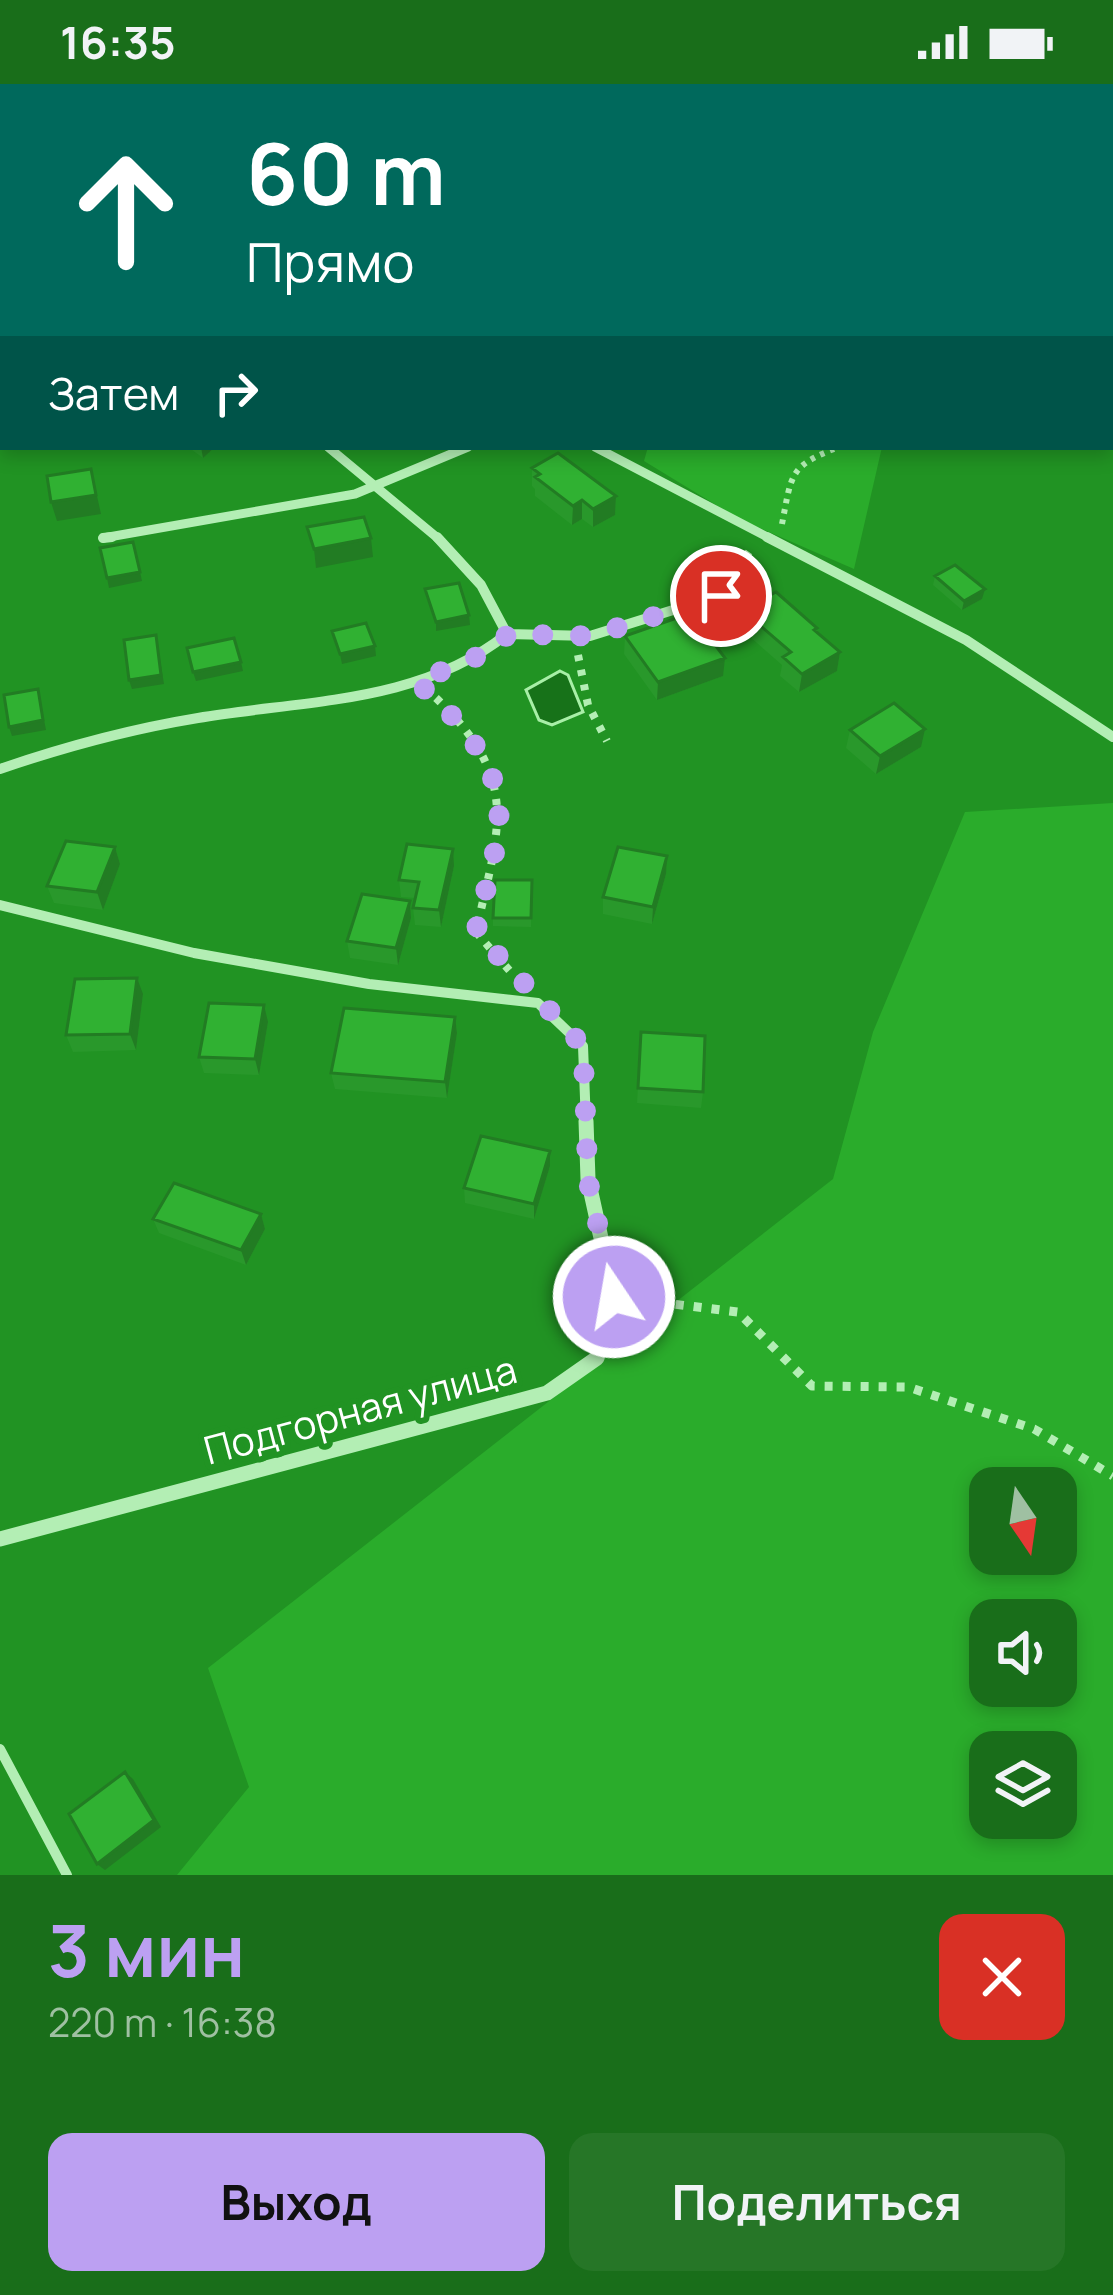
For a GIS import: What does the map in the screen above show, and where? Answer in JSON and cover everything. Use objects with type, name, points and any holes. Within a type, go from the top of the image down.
[{"type":"street","points":[[332,450],[382,486],[453,554],[505,620],[508,634]]},
{"type":"street","points":[[103,538],[382,486],[461,450]]},
{"type":"street","points":[[601,450],[966,640],[1113,737]]},
{"type":"street","points":[[0,769],[190,719],[416,682],[493,650],[508,634],[590,636],[721,596]]},
{"type":"street","points":[[0,905],[194,953],[369,984],[538,1003]]},
{"type":"street","name":"Подгорная улица","points":[[0,1539],[547,1393],[598,1358],[614,1297],[588,1180],[583,1046],[538,1003]]},
{"type":"lane","points":[[0,1749],[67,1875]]},
{"type":"path","points":[[574,636],[588,705],[607,741]]},
{"type":"path","points":[[416,682],[452,711],[483,762],[500,810],[476,932],[538,1003]]},
{"type":"path","points":[[614,1297],[738,1312],[812,1386],[908,1387],[1034,1429],[1113,1476]]},
{"type":"shaded area","points":[[647,450],[881,450],[854,569],[739,519],[644,461]]},
{"type":"shaded area","points":[[560,671],[568,675],[583,712],[552,725],[539,720],[526,690]]},
{"type":"shaded area","points":[[1113,803],[1113,1875],[177,1875],[249,1787],[208,1668],[833,1179],[873,1032],[965,812]]},
{"type":"building","points":[[558,453],[616,496],[593,509],[582,500],[573,506],[535,477],[540,474],[532,468]]},
{"type":"building","points":[[91,469],[96,495],[51,502],[47,476]]},
{"type":"building","points":[[364,517],[371,538],[314,549],[307,527]]},
{"type":"building","points":[[133,542],[140,572],[107,578],[100,548]]},
{"type":"building","points":[[955,565],[985,589],[964,601],[935,576]]},
{"type":"building","points":[[459,583],[469,615],[436,622],[425,589]]},
{"type":"building","points":[[776,592],[840,652],[802,674],[783,657],[791,652],[742,610]]},
{"type":"building","points":[[691,613],[725,658],[658,682],[625,636]]},
{"type":"building","points":[[366,623],[375,646],[340,654],[332,631]]},
{"type":"building","points":[[156,635],[161,675],[129,680],[124,640]]},
{"type":"building","points":[[234,638],[241,662],[193,672],[187,648]]},
{"type":"building","points":[[38,689],[43,720],[9,727],[4,695]]},
{"type":"building","points":[[894,703],[925,729],[880,756],[850,730]]},
{"type":"building","points":[[66,841],[115,847],[97,892],[47,886]]},
{"type":"building","points":[[407,844],[453,849],[439,910],[413,908],[419,882],[399,880]]},
{"type":"building","points":[[618,847],[667,856],[653,907],[603,897]]},
{"type":"building","points":[[495,880],[532,880],[531,918],[493,918]]},
{"type":"building","points":[[362,894],[410,901],[396,948],[347,941]]},
{"type":"building","points":[[137,978],[130,1034],[66,1035],[75,979]]},
{"type":"building","points":[[209,1003],[264,1005],[255,1059],[199,1057]]},
{"type":"building","points":[[344,1008],[455,1017],[445,1082],[331,1073]]},
{"type":"building","points":[[641,1032],[705,1036],[703,1092],[638,1088]]},
{"type":"building","points":[[481,1136],[550,1151],[534,1204],[464,1188]]},
{"type":"building","points":[[174,1183],[261,1214],[241,1250],[153,1219]]},
{"type":"building","points":[[125,1772],[154,1820],[97,1864],[69,1814]]},
{"type":"route","points":[[614,1297],[588,1180],[583,1046],[476,932],[500,810],[483,762],[452,711],[416,682],[493,650],[508,634],[590,636],[721,596]]}]
